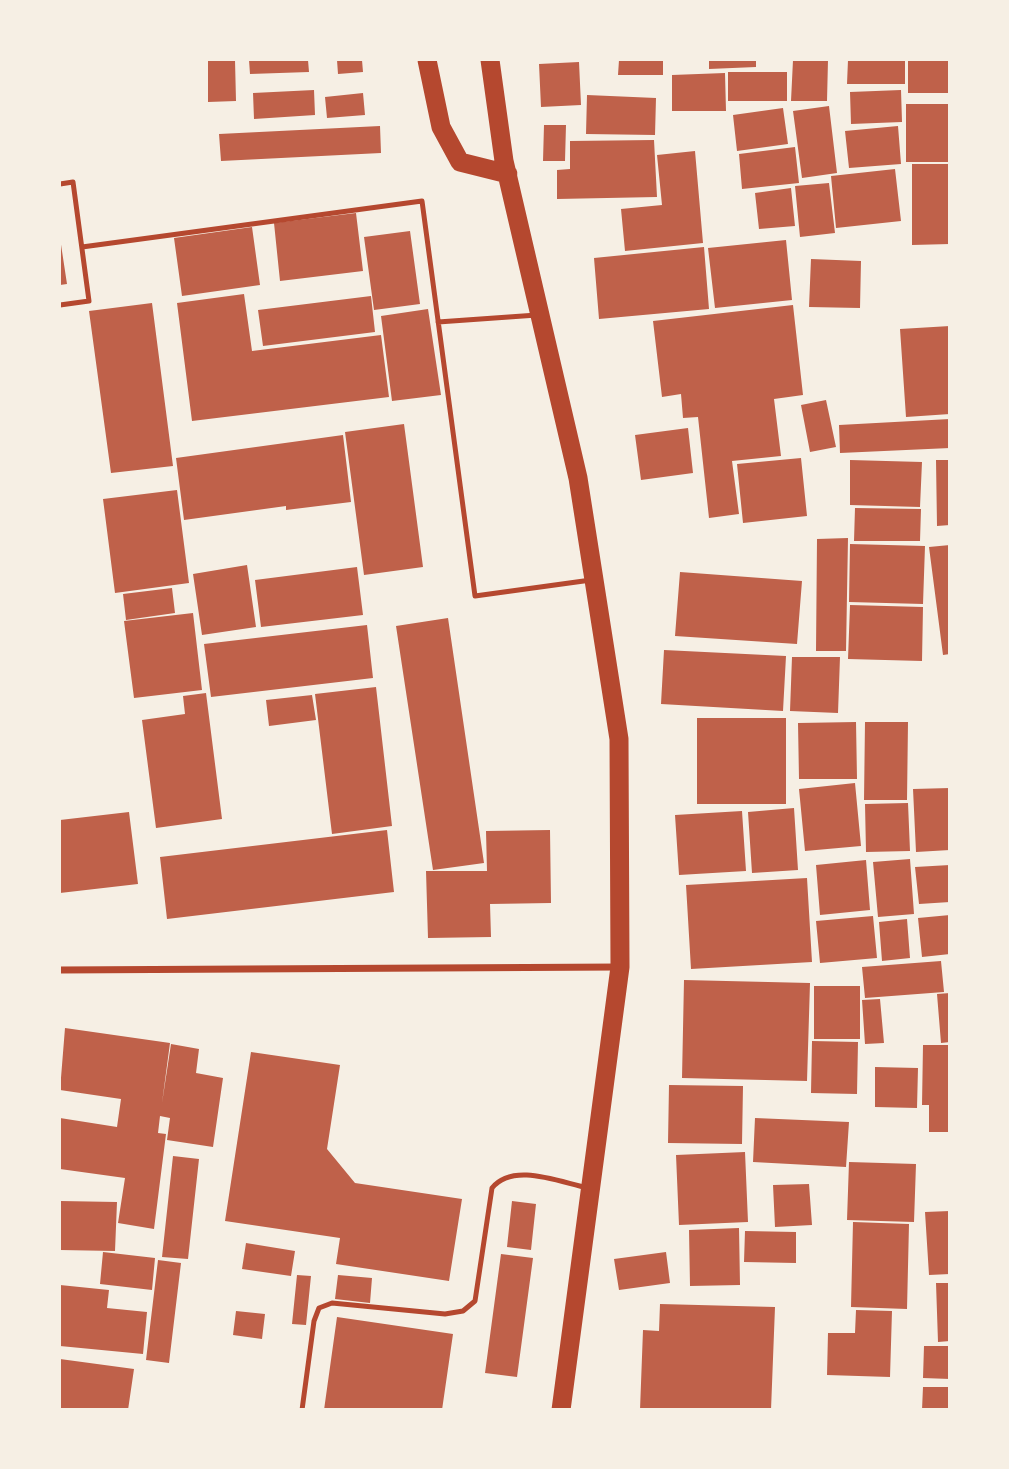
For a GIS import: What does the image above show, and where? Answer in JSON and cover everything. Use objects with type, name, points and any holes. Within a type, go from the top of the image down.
[{"type":"highway","points":[[427,60],[441,127],[460,162],[508,174]]},
{"type":"highway","points":[[490,60],[508,174],[578,478],[619,739],[620,967],[561,1409]]},
{"type":"street","points":[[60,970],[620,967]]},
{"type":"lane","points":[[60,184],[73,182],[89,301],[60,304]]},
{"type":"lane","points":[[82,247],[422,201],[475,596],[594,580]]},
{"type":"lane","points":[[438,322],[540,315]]},
{"type":"lane","points":[[302,1409],[314,1321],[319,1308],[332,1303],[445,1314],[463,1311],[475,1301],[492,1188],[501,1177],[513,1174],[591,1189]]},
{"type":"building","points":[[208,60],[235,60],[236,101],[208,102]]},
{"type":"building","points":[[249,60],[308,60],[309,72],[250,74]]},
{"type":"building","points":[[337,60],[362,60],[363,72],[338,74]]},
{"type":"building","points":[[619,60],[663,60],[663,75],[618,75]]},
{"type":"building","points":[[709,60],[756,60],[756,67],[709,69]]},
{"type":"building","points":[[793,60],[828,60],[827,101],[791,101]]},
{"type":"building","points":[[848,60],[905,60],[905,84],[847,84]]},
{"type":"building","points":[[908,60],[950,60],[950,93],[908,93]]},
{"type":"building","points":[[579,62],[581,105],[541,107],[539,64]]},
{"type":"building","points":[[728,72],[787,72],[787,101],[728,101]]},
{"type":"building","points":[[725,73],[726,111],[672,111],[672,75]]},
{"type":"building","points":[[314,90],[315,115],[254,119],[253,93]]},
{"type":"building","points":[[901,90],[902,122],[851,124],[850,92]]},
{"type":"building","points":[[363,93],[365,115],[327,118],[325,97]]},
{"type":"building","points":[[587,95],[656,98],[655,135],[586,134]]},
{"type":"building","points":[[906,104],[950,104],[950,162],[906,162]]},
{"type":"building","points":[[829,106],[837,173],[802,178],[793,111]]},
{"type":"building","points":[[783,108],[788,144],[737,151],[733,115]]},
{"type":"building","points":[[544,125],[566,125],[565,161],[543,161]]},
{"type":"building","points":[[380,126],[381,153],[221,161],[219,134]]},
{"type":"building","points":[[898,126],[901,164],[849,168],[845,131]]},
{"type":"building","points":[[654,140],[657,197],[557,199],[557,170],[570,169],[570,141]]},
{"type":"building","points":[[795,147],[799,183],[742,189],[739,154]]},
{"type":"building","points":[[695,151],[703,243],[625,251],[621,209],[662,205],[657,155]]},
{"type":"building","points":[[912,164],[950,164],[950,244],[912,245]]},
{"type":"building","points":[[895,169],[901,221],[836,228],[831,176]]},
{"type":"building","points":[[829,183],[835,233],[800,237],[795,186]]},
{"type":"building","points":[[791,188],[795,226],[759,229],[755,193]]},
{"type":"building","points":[[356,213],[363,271],[280,281],[274,223]]},
{"type":"building","points":[[252,227],[260,285],[182,296],[174,238]]},
{"type":"building","points":[[410,231],[420,304],[374,310],[364,237]]},
{"type":"building","points":[[60,238],[67,284],[60,285]]},
{"type":"building","points":[[786,240],[792,300],[715,308],[708,248]]},
{"type":"building","points":[[704,247],[709,309],[599,319],[594,258]]},
{"type":"building","points":[[811,259],[861,261],[860,308],[809,307]]},
{"type":"building","points":[[244,294],[252,351],[381,335],[389,397],[192,421],[177,303]]},
{"type":"building","points":[[371,296],[375,332],[263,346],[258,310]]},
{"type":"building","points":[[152,303],[173,466],[111,473],[89,311]]},
{"type":"building","points":[[793,305],[803,395],[774,399],[781,456],[732,461],[739,514],[709,518],[698,417],[683,418],[681,394],[662,397],[653,321]]},
{"type":"building","points":[[428,309],[441,395],[392,401],[381,316]]},
{"type":"building","points":[[950,326],[950,414],[906,417],[900,329]]},
{"type":"building","points":[[826,400],[836,447],[810,452],[801,405]]},
{"type":"building","points":[[950,419],[950,448],[840,453],[839,425]]},
{"type":"building","points":[[404,424],[423,567],[364,575],[345,432]]},
{"type":"building","points":[[688,428],[693,473],[641,480],[635,435]]},
{"type":"building","points":[[343,435],[351,502],[286,510],[286,506],[184,520],[176,458]]},
{"type":"building","points":[[801,458],[807,516],[743,523],[737,464]]},
{"type":"building","points":[[850,460],[922,462],[920,507],[850,505]]},
{"type":"building","points":[[936,460],[950,460],[950,525],[937,526]]},
{"type":"building","points":[[177,490],[189,583],[115,593],[103,499]]},
{"type":"building","points":[[855,508],[921,509],[920,541],[854,541]]},
{"type":"building","points":[[848,538],[846,651],[816,651],[817,539]]},
{"type":"building","points":[[850,544],[925,546],[923,604],[849,602]]},
{"type":"building","points":[[950,545],[950,654],[943,655],[929,547]]},
{"type":"building","points":[[247,565],[256,627],[202,635],[193,574]]},
{"type":"building","points":[[357,567],[363,615],[261,627],[255,580]]},
{"type":"building","points":[[680,572],[802,581],[797,644],[675,636]]},
{"type":"building","points":[[172,588],[175,613],[126,620],[123,594]]},
{"type":"building","points":[[850,605],[923,607],[922,661],[848,659]]},
{"type":"building","points":[[193,613],[202,690],[134,698],[124,621]]},
{"type":"building","points":[[448,618],[484,863],[433,870],[396,626]]},
{"type":"building","points":[[367,625],[373,678],[211,697],[204,644]]},
{"type":"building","points":[[664,650],[786,656],[783,711],[661,704]]},
{"type":"building","points":[[792,657],[840,657],[838,713],[790,711]]},
{"type":"building","points":[[376,687],[392,826],[332,834],[315,694]]},
{"type":"building","points":[[206,693],[222,819],[156,828],[142,720],[185,714],[183,696]]},
{"type":"building","points":[[312,695],[316,720],[269,726],[266,700]]},
{"type":"building","points":[[697,718],[786,718],[786,804],[697,804]]},
{"type":"building","points":[[856,722],[857,779],[799,779],[798,723]]},
{"type":"building","points":[[865,722],[908,722],[907,800],[864,800]]},
{"type":"building","points":[[855,783],[861,846],[805,851],[799,789]]},
{"type":"building","points":[[950,788],[950,850],[916,852],[913,789]]},
{"type":"building","points":[[908,803],[910,851],[866,852],[865,804]]},
{"type":"building","points":[[794,808],[798,870],[752,873],[748,812]]},
{"type":"building","points":[[742,811],[746,871],[679,875],[675,815]]},
{"type":"building","points":[[129,812],[138,884],[60,893],[60,820]]},
{"type":"building","points":[[387,830],[394,892],[167,919],[160,857]]},
{"type":"building","points":[[550,830],[551,903],[490,904],[491,937],[428,938],[426,871],[487,871],[486,831]]},
{"type":"building","points":[[910,859],[914,914],[878,917],[873,862]]},
{"type":"building","points":[[866,860],[870,910],[820,915],[816,865]]},
{"type":"building","points":[[950,865],[950,902],[919,904],[915,867]]},
{"type":"building","points":[[807,878],[812,962],[691,969],[686,885]]},
{"type":"building","points":[[950,915],[950,954],[922,957],[918,918]]},
{"type":"building","points":[[873,916],[877,958],[820,963],[816,921]]},
{"type":"building","points":[[907,919],[910,958],[882,961],[879,922]]},
{"type":"building","points":[[941,961],[944,992],[865,998],[862,967]]},
{"type":"building","points":[[684,980],[810,983],[807,1081],[682,1078]]},
{"type":"building","points":[[814,986],[860,986],[860,1039],[814,1039]]},
{"type":"building","points":[[950,993],[950,1042],[941,1043],[937,994]]},
{"type":"building","points":[[880,999],[884,1043],[865,1044],[862,1000]]},
{"type":"building","points":[[65,1028],[170,1043],[162,1103],[171,1044],[199,1049],[196,1073],[223,1078],[213,1147],[167,1140],[170,1118],[160,1116],[158,1133],[166,1134],[154,1229],[118,1223],[125,1178],[60,1169],[60,1118],[117,1127],[121,1099],[60,1090]]},
{"type":"building","points":[[812,1041],[858,1042],[857,1094],[811,1093]]},
{"type":"building","points":[[923,1045],[950,1045],[950,1132],[929,1132],[929,1105],[922,1105]]},
{"type":"building","points":[[251,1052],[340,1065],[327,1149],[355,1183],[462,1199],[449,1281],[336,1264],[340,1238],[225,1221]]},
{"type":"building","points":[[875,1067],[918,1068],[917,1108],[875,1107]]},
{"type":"building","points":[[669,1085],[743,1086],[742,1144],[668,1143]]},
{"type":"building","points":[[755,1118],[849,1122],[846,1167],[753,1162]]},
{"type":"building","points":[[745,1152],[748,1222],[679,1225],[676,1155]]},
{"type":"building","points":[[173,1156],[199,1159],[188,1259],[162,1257]]},
{"type":"building","points":[[849,1162],[916,1164],[914,1222],[847,1220]]},
{"type":"building","points":[[809,1184],[812,1225],[775,1227],[773,1185]]},
{"type":"building","points":[[60,1201],[117,1202],[115,1251],[60,1250]]},
{"type":"building","points":[[512,1201],[536,1204],[531,1250],[507,1247]]},
{"type":"building","points":[[950,1211],[950,1274],[929,1275],[925,1212]]},
{"type":"building","points":[[853,1222],[909,1224],[907,1309],[851,1307]]},
{"type":"building","points":[[739,1228],[740,1285],[690,1286],[689,1230]]},
{"type":"building","points":[[745,1231],[796,1232],[796,1263],[744,1262]]},
{"type":"building","points":[[246,1243],[295,1251],[291,1276],[242,1269]]},
{"type":"building","points":[[103,1252],[155,1258],[152,1290],[100,1284]]},
{"type":"building","points":[[666,1252],[670,1283],[619,1290],[614,1259]]},
{"type":"building","points":[[501,1254],[533,1258],[517,1377],[485,1373]]},
{"type":"building","points":[[158,1260],[181,1263],[169,1363],[146,1360]]},
{"type":"building","points":[[297,1275],[311,1276],[306,1325],[292,1324]]},
{"type":"building","points":[[338,1275],[372,1278],[370,1303],[335,1299]]},
{"type":"building","points":[[936,1283],[950,1283],[950,1341],[938,1342]]},
{"type":"building","points":[[60,1285],[109,1290],[107,1308],[147,1312],[143,1354],[60,1346]]},
{"type":"building","points":[[660,1304],[775,1307],[771,1410],[640,1410],[643,1330],[659,1331]]},
{"type":"building","points":[[856,1310],[892,1311],[890,1377],[827,1375],[828,1333],[855,1333]]},
{"type":"building","points":[[236,1311],[265,1314],[262,1339],[233,1335]]},
{"type":"building","points":[[337,1317],[453,1334],[442,1410],[324,1410]]},
{"type":"building","points":[[924,1346],[950,1346],[950,1379],[923,1378]]},
{"type":"building","points":[[60,1359],[134,1369],[128,1410],[60,1410]]},
{"type":"building","points":[[923,1387],[950,1387],[950,1410],[922,1410]]}]
